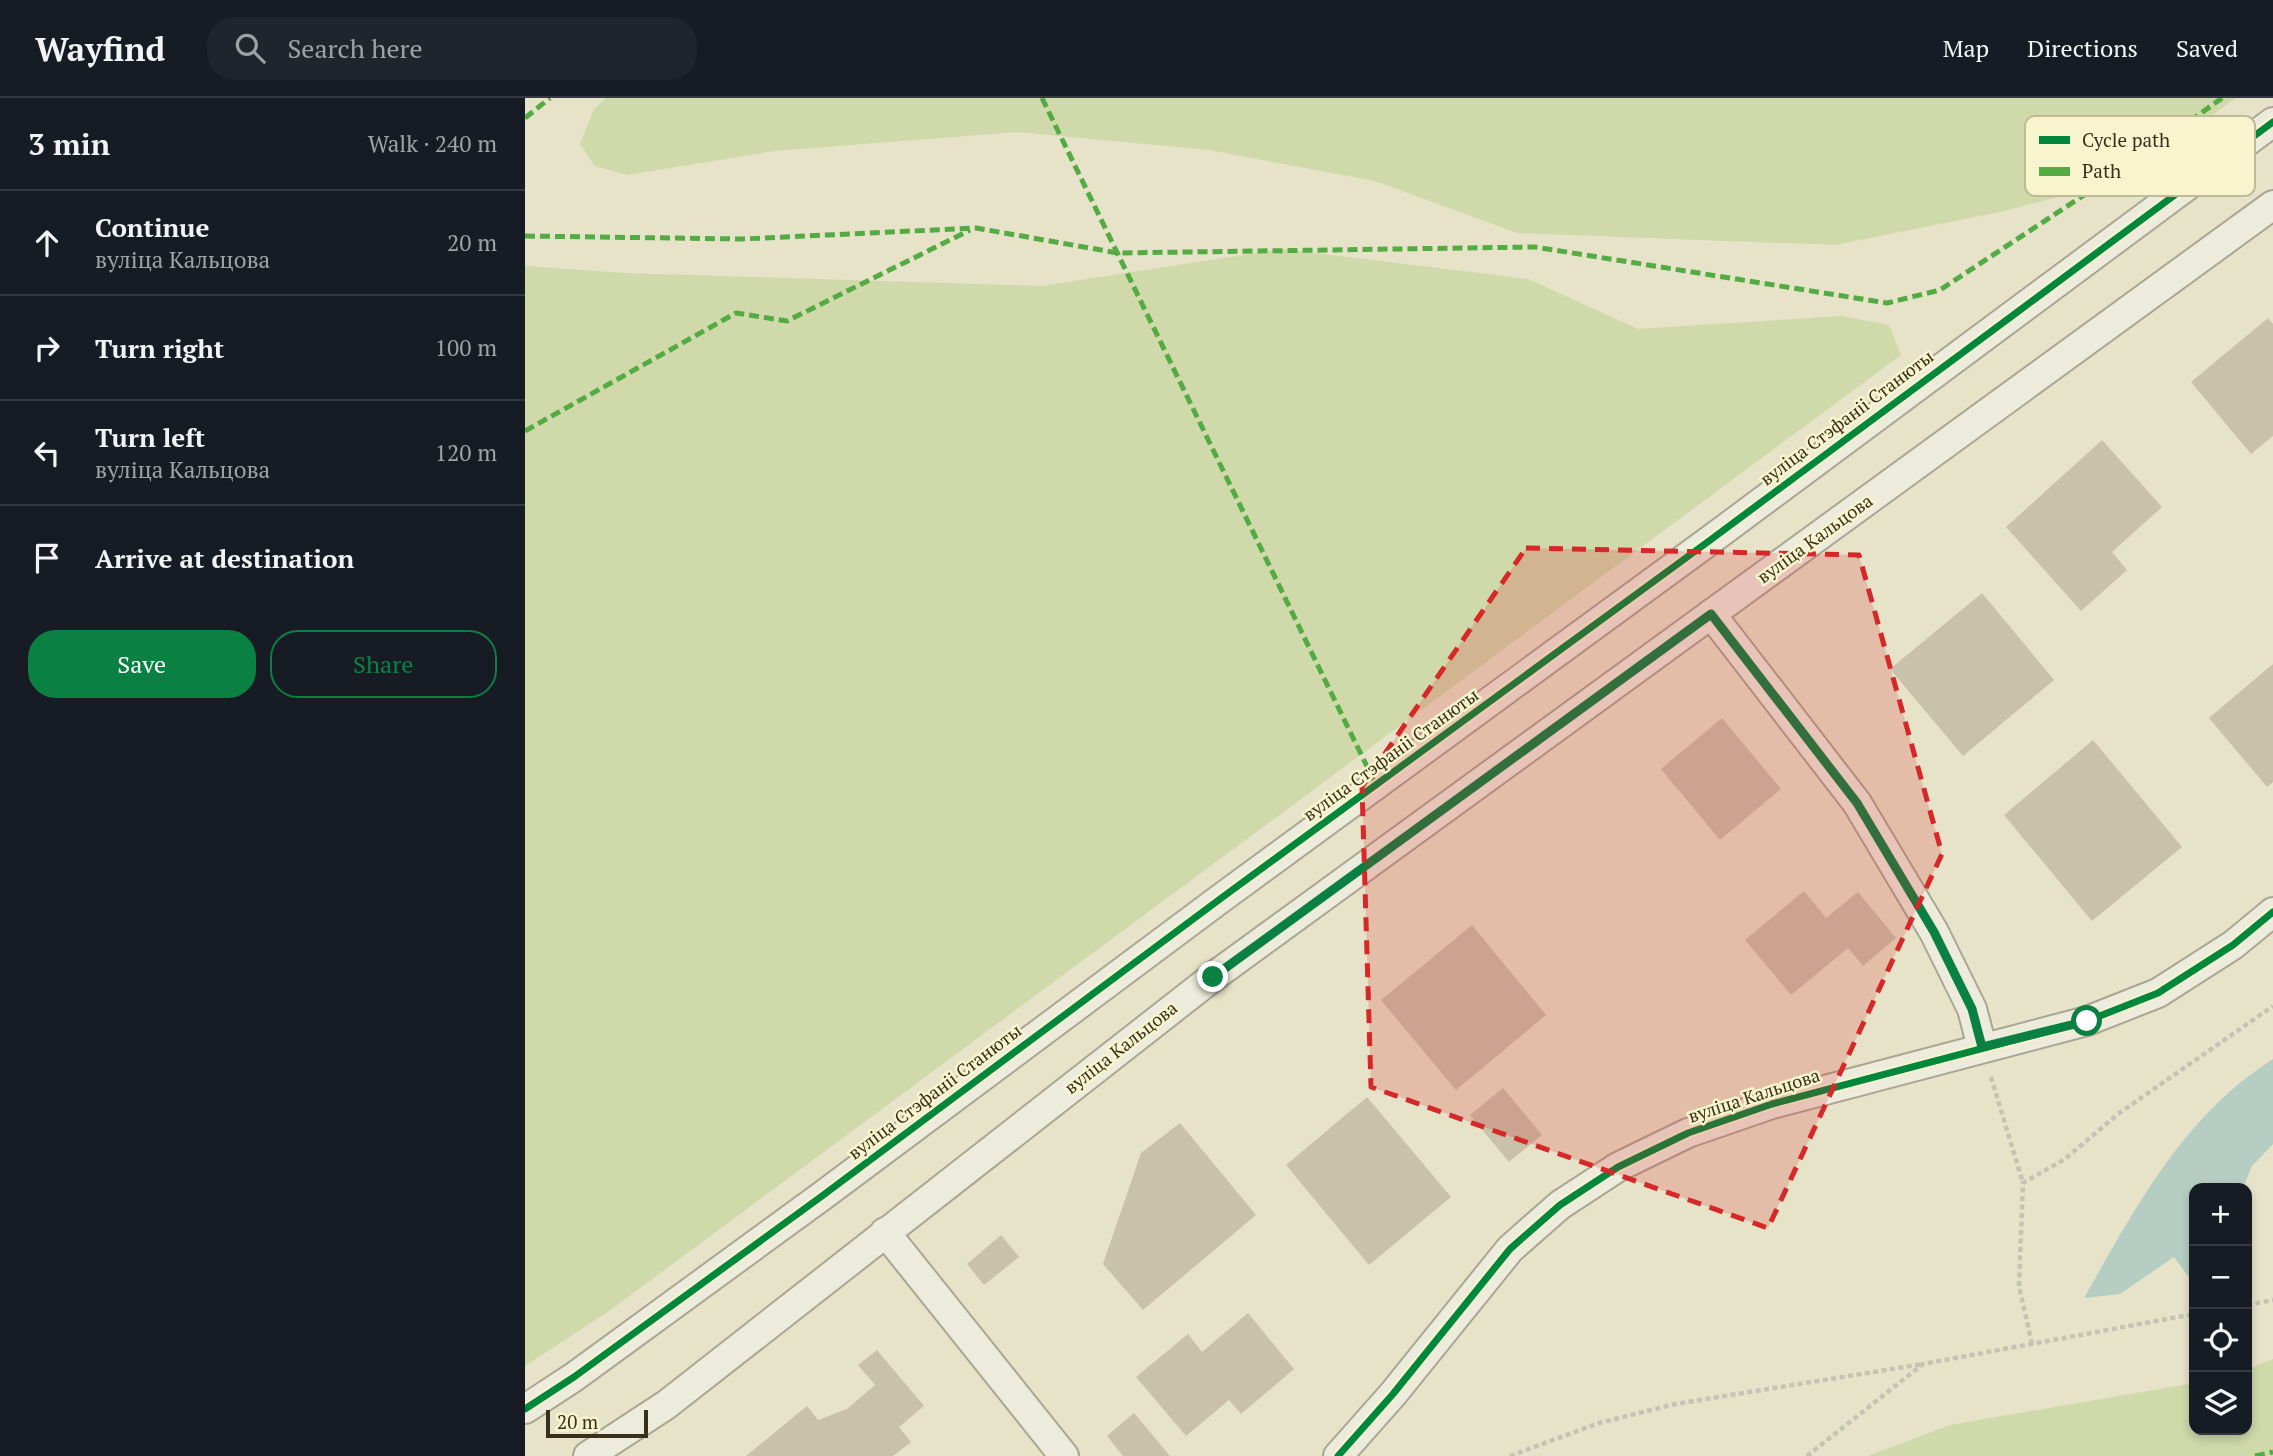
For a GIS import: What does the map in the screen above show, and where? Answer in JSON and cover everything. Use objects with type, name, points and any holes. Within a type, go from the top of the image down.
[{"type":"street","name":"вуліца Стэфаніі Станюты","points":[[2255,135],[2273,122]]},
{"type":"street","name":"вуліца Стэфаніі Станюты","points":[[525,1409],[574,1377],[822,1196],[2173,196]]},
{"type":"street","name":"вуліца Кальцова","points":[[588,1456],[666,1405],[1213,977],[2273,205]]},
{"type":"street","points":[[1711,614],[1857,803],[1934,932],[1972,1009],[1982,1047]]},
{"type":"street","name":"вуліца Кальцова","points":[[1338,1456],[1393,1394],[1510,1249],[1560,1205],[1618,1167],[1688,1133],[1772,1104],[2087,1021],[2158,993],[2233,945],[2273,912]]},
{"type":"street","points":[[885,1232],[1064,1456]]},
{"type":"path","points":[[2023,1183],[2065,1159],[2119,1114],[2273,1006]]},
{"type":"path","points":[[1982,1047],[2023,1183],[2019,1286],[2032,1344]]},
{"type":"path","points":[[2252,1304],[2273,1300]]},
{"type":"path","points":[[1510,1456],[1599,1423],[1675,1404],[1923,1364],[2189,1315]]},
{"type":"path","points":[[1807,1456],[1923,1364]]},
{"type":"highlighted area","points":[[1526,548],[1859,555],[1942,854],[1768,1228],[1371,1087],[1362,787]]},
{"type":"green space","points":[[606,98],[2236,98],[2211,116],[2025,116],[2025,196],[2062,196],[2000,212],[1835,245],[1517,233],[1375,181],[1209,150],[1017,132],[774,151],[627,175],[595,166],[580,144],[594,109]]},
{"type":"green space","points":[[1282,249],[1528,279],[1638,329],[1841,316],[1889,325],[1901,355],[609,1311],[525,1366],[525,266],[624,273],[1041,286]]},
{"type":"green space","points":[[2273,1359],[2273,1456],[1868,1456],[1950,1425],[2189,1384],[2189,1435],[2252,1435],[2252,1367]]},
{"type":"shaded area","points":[[2273,1059],[2273,1144],[2252,1166],[2245,1183],[2189,1183],[2189,1277],[2174,1257],[2120,1294],[2084,1298],[2164,1166],[2212,1108],[2241,1082]]},
{"type":"building","points":[[2268,318],[2273,324],[2273,436],[2251,454],[2191,382]]},
{"type":"building","points":[[2102,440],[2162,507],[2112,552],[2127,570],[2081,611],[2006,527]]},
{"type":"building","points":[[1982,593],[2054,680],[1963,756],[1890,669]]},
{"type":"building","points":[[2273,664],[2273,782],[2267,787],[2209,718]]},
{"type":"building","points":[[1722,718],[1781,789],[1720,840],[1661,769]]},
{"type":"building","points":[[2093,740],[2182,847],[2092,921],[2004,815]]},
{"type":"building","points":[[1804,891],[1826,918],[1858,892],[1896,938],[1863,966],[1848,948],[1791,995],[1745,940]]},
{"type":"building","points":[[1472,925],[1546,1015],[1456,1090],[1381,1000]]},
{"type":"building","points":[[1503,1088],[1542,1135],[1509,1162],[1470,1115]]},
{"type":"building","points":[[1367,1097],[1451,1197],[1369,1265],[1286,1165]]},
{"type":"building","points":[[1180,1123],[1256,1215],[1143,1310],[1103,1264],[1141,1153]]},
{"type":"building","points":[[1001,1235],[1019,1257],[984,1285],[967,1264]]},
{"type":"building","points":[[1248,1313],[1294,1369],[1241,1414],[1229,1400],[1186,1436],[1136,1377],[1188,1334],[1202,1352]]},
{"type":"building","points":[[877,1350],[924,1406],[899,1427],[911,1442],[893,1456],[746,1456],[807,1406],[818,1420],[847,1409],[875,1385],[858,1365]]},
{"type":"building","points":[[1134,1413],[1170,1456],[1123,1456],[1107,1436]]},
{"type":"marked path","points":[[525,118],[550,98]]},
{"type":"marked path","points":[[1042,98],[1376,785]]},
{"type":"marked path","points":[[2197,116],[2222,98]]},
{"type":"marked path","points":[[525,236],[742,239],[976,228],[1118,253],[1535,247],[1887,303],[1940,290],[2083,196]]},
{"type":"marked path","points":[[525,431],[736,313],[787,321],[970,230]]},
{"type":"marked path","points":[[2255,1456],[2273,1452]]},
{"type":"cycle path","points":[[2255,135],[2273,122]]},
{"type":"cycle path","points":[[525,1409],[574,1377],[822,1196],[2173,196]]},
{"type":"cycle path","points":[[1338,1456],[1393,1394],[1510,1249],[1560,1205],[1618,1167],[1688,1133],[1772,1104],[2087,1021],[2158,993],[2233,945],[2273,912]]},
{"type":"route","points":[[1213,977],[1711,614],[1857,803],[1934,932],[1972,1009],[1982,1047],[2087,1021]]}]
